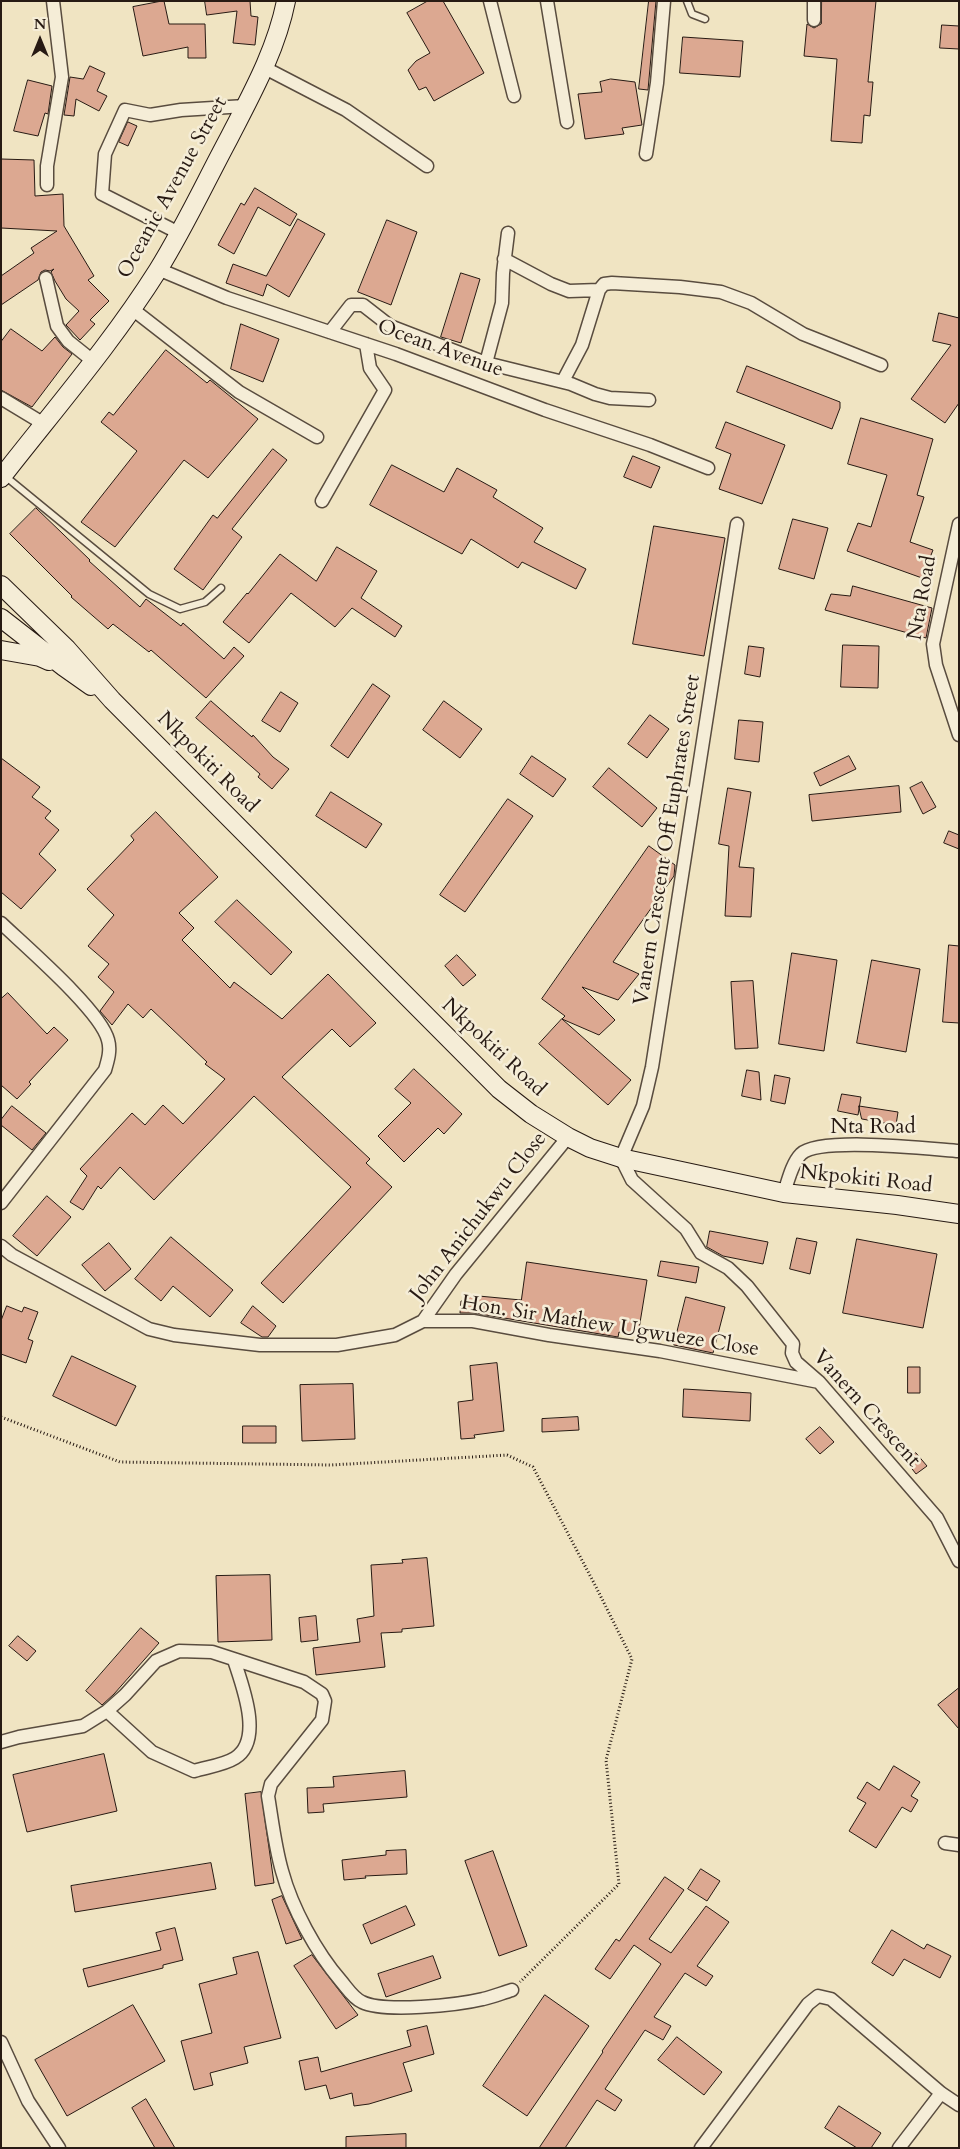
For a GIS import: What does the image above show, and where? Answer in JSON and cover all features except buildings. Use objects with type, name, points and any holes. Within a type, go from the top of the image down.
[{"type":"main road","name":"Oceanic Avenue Street","points":[[2,477],[92,361],[158,269],[179,233],[265,68],[279,32],[286,1]]},
{"type":"main road","points":[[1,586],[20,601],[112,700]]},
{"type":"main road","points":[[20,601],[2,619],[64,668],[112,700]]},
{"type":"main road","points":[[1,650],[40,657],[64,668]]},
{"type":"main road","name":"Nkpokiti Road","points":[[112,700],[498,1089],[531,1114],[568,1137],[590,1148],[621,1158],[784,1193],[897,1205],[959,1214]]},
{"type":"street","points":[[47,185],[47,166],[62,77],[53,1]]},
{"type":"street","points":[[490,1],[514,96]]},
{"type":"street","points":[[547,1],[567,122]]},
{"type":"street","points":[[646,154],[657,83],[664,1]]},
{"type":"street","points":[[814,1],[814,20]]},
{"type":"street","points":[[265,68],[346,110],[427,166]]},
{"type":"street","points":[[179,233],[102,194],[105,154],[125,110],[150,115],[181,110],[245,106]]},
{"type":"street","points":[[486,363],[502,303],[504,259],[508,233]]},
{"type":"street","points":[[504,259],[551,284],[570,291],[599,290]]},
{"type":"street","name":"Ocean Avenue","points":[[158,269],[227,298],[366,344],[545,410],[650,445],[708,468]]},
{"type":"street","points":[[46,278],[57,326],[68,341],[92,361]]},
{"type":"street","points":[[562,381],[582,345],[599,290],[604,284],[612,283],[680,287],[721,292],[752,303],[803,334],[881,365]]},
{"type":"street","points":[[330,332],[351,305],[358,304],[390,326],[486,363],[562,381],[610,398],[649,400]]},
{"type":"street","points":[[131,308],[239,392],[316,438]]},
{"type":"street","points":[[322,501],[384,390],[370,368],[366,344]]},
{"type":"street","points":[[1,398],[44,424]]},
{"type":"street","name":"Vanern Crescent Off Euphrates Street","points":[[621,1158],[643,1106],[652,1068],[737,524]]},
{"type":"street","name":"Nta Road","points":[[959,524],[933,644],[936,665],[959,735]]},
{"type":"street","points":[[1,923],[81,1000],[105,1032],[110,1049],[105,1070],[1,1203]]},
{"type":"street","name":"John Anichukwu Close","points":[[423,1321],[456,1274],[568,1137]]},
{"type":"street","name":"Nta Road","points":[[784,1193],[796,1162],[801,1154],[809,1150],[840,1145],[894,1145],[959,1152]]},
{"type":"street","name":"Vanern Crescent","points":[[621,1158],[632,1180],[686,1229],[702,1253],[728,1268],[748,1286],[793,1344],[792,1353],[796,1362],[819,1382],[937,1518],[959,1562]]},
{"type":"street","name":"Hon. Sir Mathew Ugwueze Close","points":[[1,1246],[12,1255],[149,1329],[174,1335],[260,1345],[337,1344],[395,1335],[423,1321],[473,1321],[549,1336],[660,1351],[819,1382]]},
{"type":"street","points":[[1,1742],[83,1726],[107,1711],[125,1695],[156,1661],[179,1651],[212,1652],[304,1682],[322,1694],[325,1702],[322,1720],[271,1784],[268,1796],[282,1871],[294,1904],[318,1951],[331,1970],[358,1999],[382,2008],[414,2008],[482,2000],[512,1990]]},
{"type":"street","points":[[107,1711],[152,1752],[194,1771],[236,1758],[247,1745],[249,1705],[234,1660]]},
{"type":"street","points":[[945,1843],[959,1845]]},
{"type":"street","points":[[701,2148],[808,2004],[818,1996],[831,1999],[941,2093],[959,2105]]},
{"type":"street","points":[[1,2042],[28,2101],[59,2148]]},
{"type":"street","points":[[899,2148],[941,2093]]},
{"type":"lane","points":[[687,1],[692,14],[705,19]]},
{"type":"lane","points":[[2,477],[149,594],[180,608],[205,602],[221,588]]},
{"type":"path","points":[[1,1417],[120,1462],[331,1465],[507,1455],[533,1467],[596,1585],[632,1659],[606,1760],[619,1884],[512,1990]]}]
